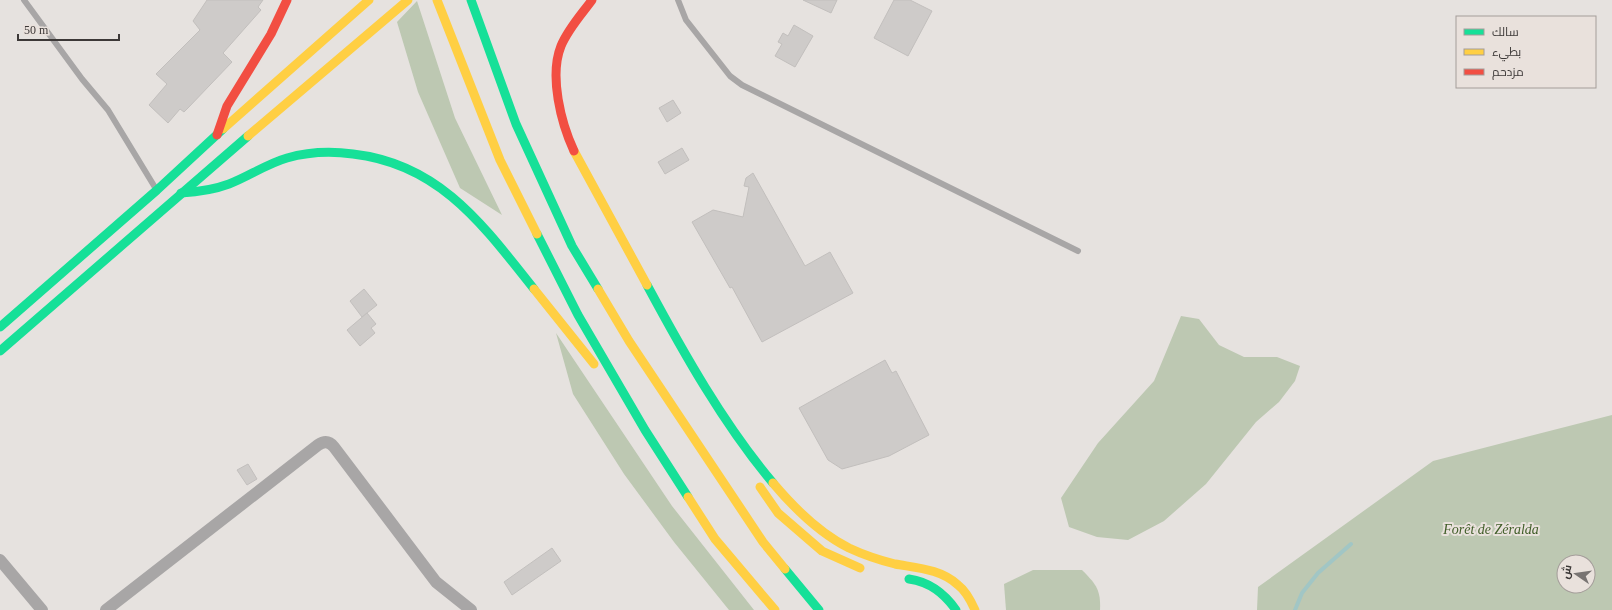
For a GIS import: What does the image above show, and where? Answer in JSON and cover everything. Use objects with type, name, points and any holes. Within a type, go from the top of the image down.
[{"type":"main road","points":[[217,135],[227,106],[271,34],[287,0]]},
{"type":"main road","points":[[0,327],[157,190],[264,92],[370,0]]},
{"type":"main road","points":[[0,351],[181,193],[408,0]]},
{"type":"main road","points":[[437,0],[500,160],[578,315],[645,430],[715,539],[775,610]]},
{"type":"main road","points":[[471,0],[516,124],[572,246],[629,341],[763,542],[819,610]]},
{"type":"main road","points":[[592,0],[567,32],[558,55],[557,72],[564,123],[579,162],[654,300],[702,380],[760,468],[787,500],[818,528],[842,544],[869,556],[898,564],[924,568],[944,575],[961,588],[968,596],[975,610]]},
{"type":"main road","points":[[181,193],[218,188],[280,160],[295,156],[326,152],[367,156],[392,162],[426,178],[453,198],[477,220],[544,300],[645,430]]},
{"type":"main road","points":[[753,477],[778,513],[822,551],[842,561],[869,570]]},
{"type":"main road","points":[[898,578],[915,580],[933,586],[947,598],[956,610]]},
{"type":"street","points":[[106,610],[318,445],[324,442],[332,444],[436,582],[471,610]]},
{"type":"street","points":[[0,560],[42,610]]},
{"type":"lane","points":[[24,0],[82,79],[108,110],[157,190]]},
{"type":"lane","points":[[678,0],[686,20],[730,76],[742,85],[1078,251]]},
{"type":"green space","points":[[417,1],[455,118],[502,215],[460,188],[418,92],[397,22]]},
{"type":"green space","points":[[1181,316],[1199,319],[1219,345],[1244,357],[1277,357],[1300,366],[1295,381],[1279,402],[1256,422],[1206,484],[1164,521],[1128,540],[1097,537],[1069,527],[1061,498],[1098,443],[1154,381]]},
{"type":"green space","points":[[556,333],[672,506],[754,610],[729,610],[674,542],[624,474],[573,394]]},
{"type":"green space","name":"Forêt de Zéralda","points":[[1612,415],[1612,610],[1257,610],[1258,587],[1433,461]]},
{"type":"green space","points":[[1033,570],[1082,570],[1097,588],[1100,597],[1100,610],[1006,610],[1004,584]]},
{"type":"building","points":[[207,0],[263,0],[258,7],[261,10],[223,53],[232,62],[184,112],[180,109],[168,123],[149,105],[167,84],[156,74],[200,30],[193,21]]},
{"type":"building","points":[[803,0],[837,0],[831,13]]},
{"type":"building","points":[[894,0],[910,0],[932,11],[908,56],[874,38]]},
{"type":"building","points":[[794,25],[813,36],[795,67],[775,56],[782,44],[778,42],[783,33],[788,36]]},
{"type":"building","points":[[673,100],[681,113],[667,122],[659,108]]},
{"type":"building","points":[[682,148],[689,160],[665,174],[658,162]]},
{"type":"building","points":[[753,173],[805,266],[830,252],[853,293],[762,342],[732,287],[730,288],[692,222],[713,210],[743,217],[749,187],[744,186],[746,178]]},
{"type":"building","points":[[364,289],[377,305],[362,317],[350,301]]},
{"type":"building","points":[[367,313],[376,324],[371,328],[375,333],[360,346],[347,330]]},
{"type":"building","points":[[885,360],[892,373],[896,371],[929,435],[889,456],[842,469],[828,460],[799,408]]},
{"type":"building","points":[[248,464],[257,479],[247,485],[237,470]]},
{"type":"building","points":[[552,548],[561,561],[512,595],[504,582]]},
{"type":"waterway","points":[[1295,610],[1302,593],[1318,573],[1351,544]]},
{"type":"traffic: fast","points":[[471,0],[516,124],[572,246],[598,289]]},
{"type":"traffic: fast","points":[[0,327],[157,190],[223,129]]},
{"type":"traffic: fast","points":[[0,351],[248,136]]},
{"type":"traffic: fast","points":[[181,193],[223,186],[264,167],[287,158],[303,154],[328,152],[345,153],[384,160],[411,170],[435,184],[457,201],[496,242],[534,289]]},
{"type":"traffic: fast","points":[[537,234],[578,315],[645,430],[688,497]]},
{"type":"traffic: fast","points":[[647,285],[690,362],[721,413],[755,461],[773,483]]},
{"type":"traffic: fast","points":[[785,569],[819,610]]},
{"type":"traffic: fast","points":[[909,579],[917,580],[936,589],[947,598],[956,610]]},
{"type":"traffic: slow","points":[[223,129],[369,0]]},
{"type":"traffic: slow","points":[[248,136],[408,0]]},
{"type":"traffic: slow","points":[[437,0],[500,160],[537,234]]},
{"type":"traffic: slow","points":[[574,151],[647,285]]},
{"type":"traffic: slow","points":[[534,289],[594,364]]},
{"type":"traffic: slow","points":[[598,289],[629,341],[763,542],[785,569]]},
{"type":"traffic: slow","points":[[773,483],[808,519],[838,542],[855,551],[877,559],[936,572],[961,587],[975,610]]},
{"type":"traffic: slow","points":[[760,487],[778,513],[822,551],[860,568]]},
{"type":"traffic: slow","points":[[688,497],[715,539],[775,610]]},
{"type":"traffic: jam","points":[[217,135],[227,106],[271,34],[287,0]]},
{"type":"traffic: jam","points":[[574,151],[561,113],[556,85],[556,71],[561,46],[567,34],[592,0]]}]
